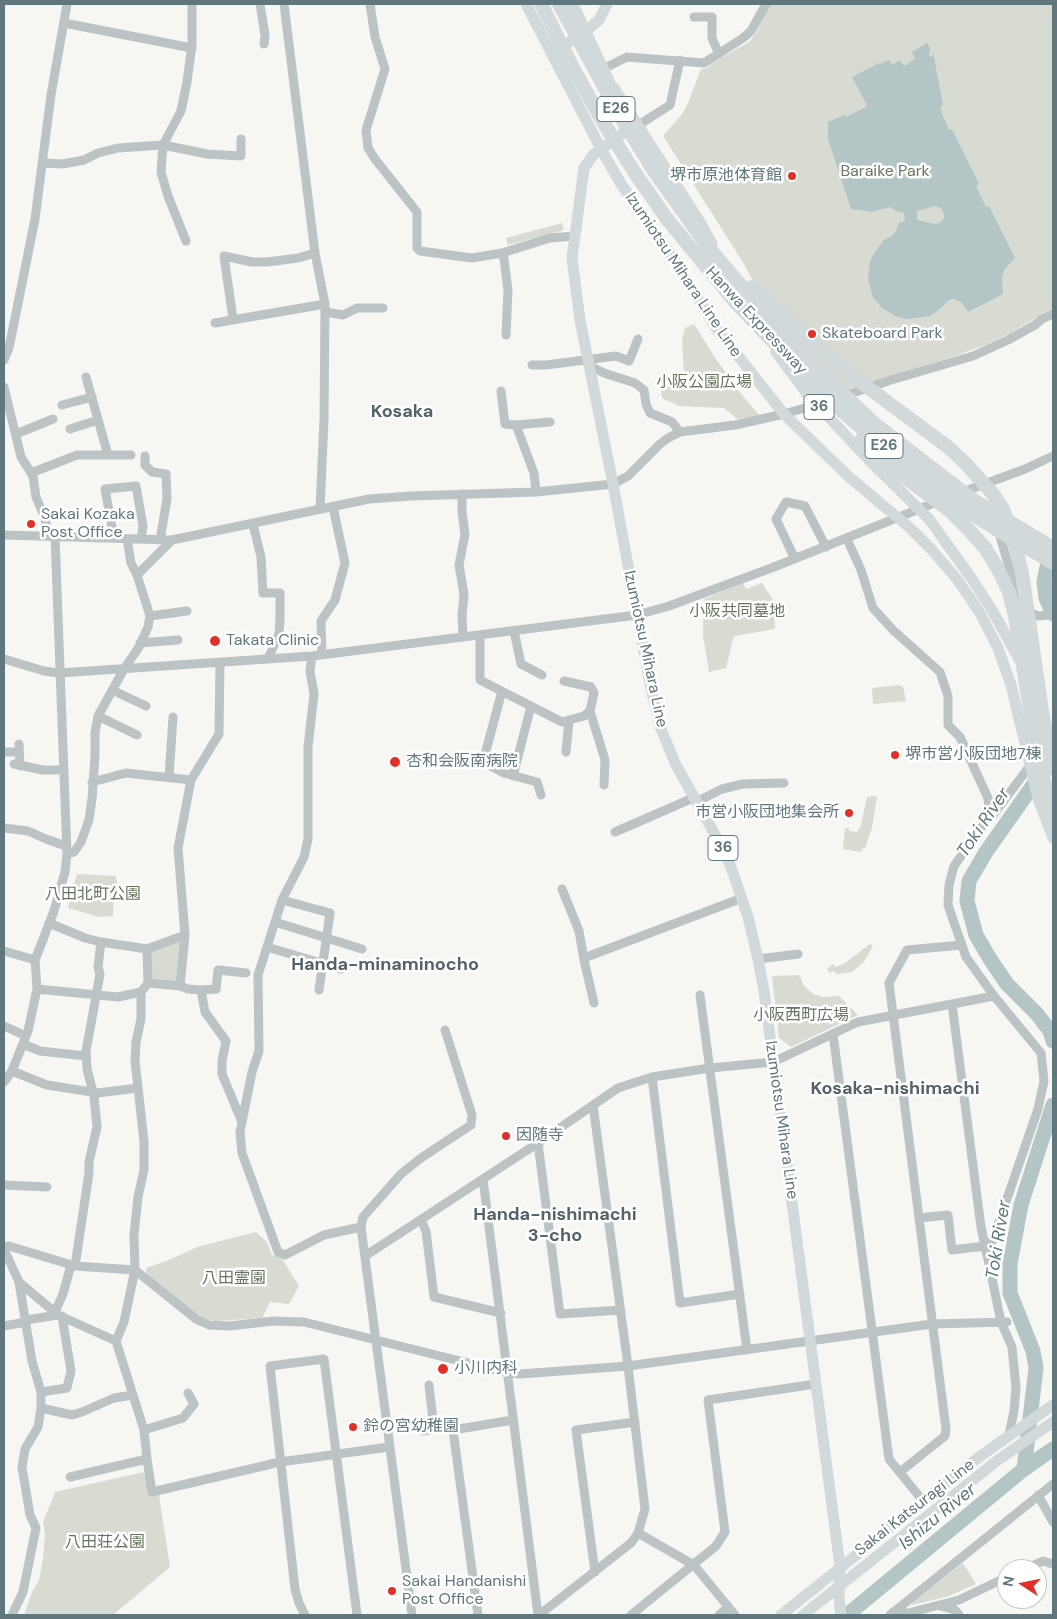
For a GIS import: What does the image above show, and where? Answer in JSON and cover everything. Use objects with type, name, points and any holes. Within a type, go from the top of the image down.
[{"type":"highway","name":"Hanwa Expressway","points":[[541,4],[603,122],[635,173],[667,219],[736,303],[807,377],[843,412],[876,440],[969,512],[1053,563]]},
{"type":"highway","name":"Hanwa Expressway","points":[[559,4],[620,116],[654,171],[714,254],[774,324],[813,365],[876,425],[975,501],[1053,548]]},
{"type":"highway","points":[[680,209],[745,280],[776,309],[847,372],[948,447],[993,494],[1011,529],[1022,573],[1042,711],[1053,769]]},
{"type":"highway","points":[[736,303],[776,356],[827,409],[895,470],[950,511],[985,548],[1009,592],[1015,616],[1040,770],[1053,812]]},
{"type":"main road","name":"36","points":[[526,4],[601,149]]},
{"type":"main road","name":"36","points":[[573,4],[586,31]]},
{"type":"main road","points":[[551,53],[586,31],[599,20],[607,4]]},
{"type":"main road","name":"Izumiotsu Mihara Line","points":[[586,31],[627,119],[626,128],[622,134],[593,155],[584,168],[572,258],[580,320],[613,484],[650,688],[661,729],[676,765],[731,866],[742,898],[758,959],[764,991],[840,1568],[839,1592],[841,1615]]},
{"type":"main road","name":"36","points":[[603,69],[637,126],[700,222],[741,300],[790,371],[808,395],[869,460],[929,519],[946,542],[992,610],[1012,644],[1053,731]]},
{"type":"main road","name":"Izumiotsu Mihara Line Line","points":[[601,149],[621,184],[676,262],[716,328],[784,414],[848,476],[932,549],[958,579],[980,613],[998,648],[1011,685],[1038,798],[1053,838]]},
{"type":"main road","name":"Sakai Katsuragi Line","points":[[781,1615],[1011,1433],[1049,1408]]},
{"type":"main road","name":"Sakai Katsuragi Line","points":[[804,1615],[839,1592],[998,1460],[1053,1422]]},
{"type":"street","points":[[4,360],[9,348],[35,219],[51,95],[68,4]]},
{"type":"street","points":[[186,241],[168,196],[161,172],[163,145],[181,111],[192,48],[192,4]]},
{"type":"street","points":[[260,4],[265,35],[264,44]]},
{"type":"street","points":[[284,4],[315,253],[325,308],[324,420],[320,509]]},
{"type":"street","points":[[370,4],[375,37],[385,69],[366,130],[368,148],[416,212],[417,248],[420,251],[472,258],[502,253],[550,238],[574,236]]},
{"type":"street","points":[[603,69],[627,57],[704,63],[751,31],[766,4]]},
{"type":"street","points":[[694,17],[712,17],[712,38],[719,54]]},
{"type":"street","points":[[64,23],[192,48]]},
{"type":"street","points":[[637,126],[670,105],[680,60]]},
{"type":"street","points":[[42,163],[63,164],[84,160],[98,153],[118,148],[163,145],[207,154],[241,156],[241,139]]},
{"type":"street","points":[[234,320],[224,256],[252,262],[267,262],[298,258],[315,253]]},
{"type":"street","points":[[502,253],[508,290],[506,335]]},
{"type":"street","points":[[215,323],[325,308],[343,314],[357,308],[383,308]]},
{"type":"street","points":[[4,535],[172,540],[369,500],[411,496],[536,492],[613,484],[628,476],[660,444],[680,432],[735,425],[784,414],[973,356],[1008,340],[1053,314]]},
{"type":"street","points":[[532,364],[588,363],[616,356],[629,361],[638,339]]},
{"type":"street","points":[[588,363],[604,373],[634,383],[644,390],[646,404],[650,412],[672,422],[680,432]]},
{"type":"street","points":[[86,377],[108,455]]},
{"type":"street","points":[[4,387],[21,457],[33,476],[36,497],[52,536],[67,850],[65,872],[35,960],[37,989],[25,1040],[12,1071],[4,1082]]},
{"type":"street","points":[[501,391],[506,424],[550,422]]},
{"type":"street","points":[[62,405],[92,397]]},
{"type":"street","points":[[16,434],[53,419]]},
{"type":"street","points":[[70,429],[98,420]]},
{"type":"street","points":[[516,425],[534,473],[536,492]]},
{"type":"street","points":[[31,473],[77,455],[131,455]]},
{"type":"street","points":[[145,456],[145,464],[152,472],[166,474],[167,499],[160,540]]},
{"type":"street","points":[[4,659],[44,671],[59,673],[317,656],[637,615],[669,606],[795,559],[982,484],[1025,469],[1053,456]]},
{"type":"street","points":[[982,484],[996,522],[1020,609],[1038,616],[1053,615]]},
{"type":"street","points":[[114,538],[105,489],[136,486],[143,526],[141,539]]},
{"type":"street","points":[[462,494],[465,534],[459,566],[464,594],[463,637]]},
{"type":"street","points":[[795,559],[776,519],[786,502],[805,506],[826,547]]},
{"type":"street","points":[[333,507],[345,563],[335,600],[321,621],[317,656],[310,671],[314,694],[308,747],[308,839],[304,856],[282,900],[258,975],[259,1052],[252,1072],[240,1132],[242,1153],[278,1252],[285,1255],[324,1235],[361,1227]]},
{"type":"street","points":[[253,524],[256,543],[261,557],[263,593],[280,593],[279,634],[268,659]]},
{"type":"street","points":[[4,828],[28,831],[74,852],[81,842],[89,820],[92,799],[95,733],[98,716],[140,643],[148,627],[150,616],[137,574],[130,563],[127,539]]},
{"type":"street","points":[[847,539],[861,570],[873,608],[893,630],[940,672],[948,696],[948,725],[960,737],[988,798],[990,812],[988,818]]},
{"type":"street","points":[[137,574],[172,540]]},
{"type":"street","points":[[150,616],[187,610]]},
{"type":"street","points":[[514,631],[521,664],[542,675]]},
{"type":"street","points":[[480,635],[480,680],[562,722],[584,716],[590,711]]},
{"type":"street","points":[[140,643],[178,640]]},
{"type":"street","points":[[180,986],[184,935],[178,848],[191,780],[220,734],[220,662]]},
{"type":"street","points":[[564,680],[591,688],[594,693],[590,711],[605,760],[604,785]]},
{"type":"street","points":[[112,690],[146,706]]},
{"type":"street","points":[[502,691],[483,762],[504,773],[537,782],[541,795]]},
{"type":"street","points":[[513,776],[531,706]]},
{"type":"street","points":[[98,716],[137,735]]},
{"type":"street","points":[[169,777],[173,717]]},
{"type":"street","points":[[566,752],[570,720]]},
{"type":"street","points":[[4,752],[19,748],[17,765],[43,770],[64,770]]},
{"type":"street","points":[[988,1259],[992,1242],[1038,1109],[1044,1081],[1041,1053],[994,996],[966,957],[948,906],[949,884],[954,866],[988,818],[1030,770]]},
{"type":"street","points":[[92,782],[126,773],[191,780]]},
{"type":"street","points":[[615,832],[722,789],[743,784],[784,784]]},
{"type":"street","points":[[562,890],[579,931],[594,1003]]},
{"type":"street","points":[[584,958],[742,898]]},
{"type":"street","points":[[282,900],[330,913],[319,990]]},
{"type":"street","points":[[275,922],[362,949]]},
{"type":"street","points":[[49,923],[85,938],[147,949],[184,935]]},
{"type":"street","points":[[41,1392],[66,1388],[71,1371],[58,1315],[73,1266],[89,1173],[89,1162],[97,1127],[94,1096],[87,1069],[86,1056],[100,974],[98,968],[101,942]]},
{"type":"street","points":[[900,1472],[945,1436],[946,1429],[889,983],[907,950],[962,945]]},
{"type":"street","points":[[267,947],[340,970]]},
{"type":"street","points":[[37,989],[118,997],[141,992],[148,983],[147,949]]},
{"type":"street","points":[[4,951],[35,960]]},
{"type":"street","points":[[758,959],[798,954]]},
{"type":"street","points":[[148,983],[180,986],[188,989],[216,989],[218,970],[246,973]]},
{"type":"street","points":[[200,990],[205,1012],[226,1041],[222,1061],[222,1074],[242,1122]]},
{"type":"street","points":[[141,992],[142,1019],[136,1042],[135,1061],[144,1141],[144,1170],[138,1197],[135,1225],[135,1270],[124,1322],[116,1341],[144,1430],[152,1492],[280,1462],[389,1447]]},
{"type":"street","points":[[700,995],[747,1350]]},
{"type":"street","points":[[365,1256],[538,1143],[618,1088],[652,1077],[710,1068],[773,1062],[858,1022],[994,996]]},
{"type":"street","points":[[952,1004],[981,1227],[1012,1347],[1016,1388],[1011,1433]]},
{"type":"street","points":[[4,1026],[40,1051],[86,1056]]},
{"type":"street","points":[[412,1615],[361,1227],[363,1217],[401,1174],[421,1158],[471,1125],[472,1115],[445,1030]]},
{"type":"street","points":[[833,1034],[889,1458],[923,1501]]},
{"type":"street","points":[[12,1071],[47,1085],[98,1093],[138,1088]]},
{"type":"street","points":[[652,1077],[680,1303],[740,1294]]},
{"type":"street","points":[[483,1179],[539,1615],[631,1544],[638,1533],[645,1509],[621,1310],[593,1105]]},
{"type":"street","points":[[538,1143],[560,1314],[621,1310]]},
{"type":"street","points":[[4,1185],[47,1186]]},
{"type":"street","points":[[918,1218],[948,1214],[952,1250],[985,1246]]},
{"type":"street","points":[[420,1220],[426,1231],[434,1297],[500,1313]]},
{"type":"street","points":[[12,1615],[23,1592],[36,1528],[30,1515],[22,1467],[25,1449],[38,1428],[41,1392],[32,1361],[19,1282],[4,1248],[9,1246],[73,1266],[135,1270],[196,1319],[208,1325],[230,1326],[273,1321],[304,1322],[508,1373],[520,1374],[628,1366],[932,1324],[1004,1322]]},
{"type":"street","points":[[19,1282],[58,1315],[116,1341]]},
{"type":"street","points":[[4,1326],[58,1315]]},
{"type":"street","points":[[305,1615],[295,1589],[270,1366],[324,1359],[357,1615]]},
{"type":"street","points":[[631,1615],[716,1546],[725,1532],[708,1400],[816,1384]]},
{"type":"street","points":[[428,1385],[434,1430]]},
{"type":"street","points":[[144,1430],[183,1418],[194,1404],[188,1393]]},
{"type":"street","points":[[41,1408],[72,1415],[114,1398],[133,1395]]},
{"type":"street","points":[[423,1430],[447,1428],[453,1430],[513,1420]]},
{"type":"street","points":[[595,1572],[576,1430],[635,1422]]},
{"type":"street","points":[[453,1430],[478,1615]]},
{"type":"street","points":[[70,1477],[147,1459]]},
{"type":"street","points":[[892,1614],[1053,1484]]},
{"type":"street","points":[[1038,1495],[1053,1522]]},
{"type":"street","points":[[638,1533],[694,1565],[735,1615]]},
{"type":"street","points":[[892,1614],[908,1613],[959,1600],[997,1582]]},
{"type":"street","points":[[939,1605],[955,1610],[959,1615]]},
{"type":"street","points":[[718,1615],[728,1607]]},
{"type":"green space","name":"Baraike Park","points":[[770,4],[1053,4],[1053,310],[1047,311],[1009,334],[988,344],[833,394],[766,306],[744,264],[663,136],[683,113],[701,69],[707,68],[712,63],[749,42],[756,33]]},
{"type":"green space","points":[[562,223],[564,229],[561,231],[508,245],[506,238]]},
{"type":"green space","name":"小阪公園広場","points":[[694,324],[737,389],[760,416],[737,419],[724,408],[679,406],[662,398],[660,382],[684,374],[682,341],[685,328]]},
{"type":"green space","name":"小阪共同墓地","points":[[743,583],[746,589],[762,583],[773,600],[775,629],[735,636],[726,668],[709,672],[703,635],[704,599]]},
{"type":"green space","points":[[898,685],[903,687],[906,701],[873,704],[872,688]]},
{"type":"green space","points":[[877,796],[872,828],[865,848],[863,847],[861,852],[843,849],[845,828],[849,828],[849,831],[857,832],[861,825],[867,797]]},
{"type":"green space","name":"八田北町公園","points":[[77,874],[116,876],[117,883],[114,886],[113,916],[99,917],[68,908]]},
{"type":"green space","points":[[177,940],[181,944],[177,979],[174,982],[152,982],[150,953],[152,950]]},
{"type":"green space","points":[[870,944],[873,946],[864,962],[852,972],[837,974],[833,971],[830,973],[827,969],[833,964],[836,967],[845,963]]},
{"type":"green space","name":"小阪西町広場","points":[[798,975],[803,985],[813,994],[822,997],[839,996],[858,1015],[791,1047],[779,1038],[772,976]]},
{"type":"green space","name":"八田霊園","points":[[256,1232],[267,1242],[272,1255],[281,1257],[299,1286],[289,1304],[270,1302],[262,1318],[216,1321],[206,1319],[193,1312],[148,1276],[146,1271],[146,1268],[197,1247]]},
{"type":"green space","name":"八田荘公園","points":[[144,1472],[150,1496],[159,1495],[170,1567],[113,1615],[24,1615],[32,1592],[39,1580],[45,1534],[43,1522],[55,1492]]},
{"type":"green space","points":[[963,1563],[976,1584],[949,1596],[912,1605],[912,1603]]},
{"type":"shaded area","points":[[927,43],[930,48],[929,56],[932,57],[933,52],[943,105],[940,106],[943,116],[949,130],[952,129],[979,184],[976,186],[986,207],[989,206],[1015,258],[1004,270],[1002,279],[1003,294],[968,312],[962,303],[953,299],[949,300],[930,316],[908,319],[897,317],[882,308],[873,297],[868,279],[870,261],[873,255],[884,240],[893,235],[899,222],[905,220],[904,213],[890,207],[872,212],[851,209],[828,139],[828,122],[844,115],[846,117],[866,107],[867,105],[852,77],[889,60],[892,65],[900,60],[904,66],[915,59],[912,52]],"holes":[[[935,206],[941,208],[944,218],[940,223],[935,224],[917,220],[917,211]]]},
{"type":"waterway","name":"Toki River","points":[[1053,549],[1044,582],[1046,598],[1053,614]]},
{"type":"waterway","name":"Toki River","points":[[1041,774],[986,852],[969,881],[967,901],[976,935],[990,959],[1007,984],[1037,1014],[1050,1031],[1053,1041]]},
{"type":"waterway","name":"Toki River","points":[[1024,1469],[1036,1368],[1033,1351],[1010,1293],[1010,1264],[1021,1205],[1053,1105]]},
{"type":"waterway","name":"Ishizu River","points":[[847,1615],[1024,1469],[1053,1449]]},
{"type":"place","name":"堺市原池体育館","points":[[792,176]]},
{"type":"place","name":"Skateboard Park","points":[[812,334]]},
{"type":"place","name":"Sakai Kozaka Post Office","points":[[31,524]]},
{"type":"place","name":"Takata Clinic","points":[[215,641]]},
{"type":"place","name":"堺市営小阪団地7棟","points":[[895,755]]},
{"type":"place","name":"杏和会阪南病院","points":[[395,762]]},
{"type":"place","name":"市営小阪団地集会所","points":[[849,813]]},
{"type":"place","name":"因随寺","points":[[506,1136]]},
{"type":"place","name":"小川内科","points":[[443,1369]]},
{"type":"place","name":"鈴の宮幼稚園","points":[[353,1427]]},
{"type":"place","name":"Sakai Handanishi Post Office","points":[[392,1591]]},
{"type":"district","name":"Kosaka","points":[[402,412]]},
{"type":"district","name":"Handa-minaminocho","points":[[385,965]]},
{"type":"district","name":"Kosaka-nishimachi","points":[[895,1089]]},
{"type":"district","name":"Handa-nishimachi 3-cho","points":[[555,1225]]}]
